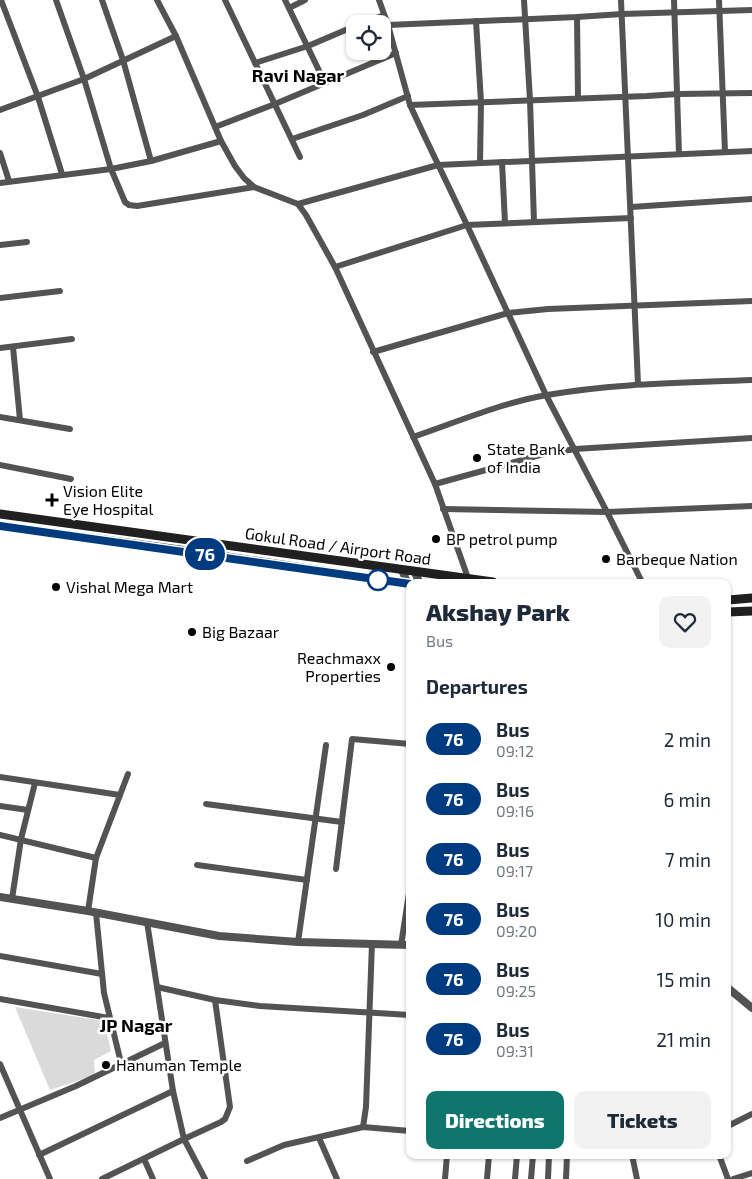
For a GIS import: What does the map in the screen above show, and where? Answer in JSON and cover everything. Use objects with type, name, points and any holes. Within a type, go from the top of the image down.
[{"type":"main road","name":"Gokul Road / Airport Road","points":[[0,514],[457,579]]},
{"type":"main road","name":"Gokul Road / Airport Road","points":[[0,526],[204,554],[406,586]]},
{"type":"main road","points":[[731,600],[752,598]]},
{"type":"main road","points":[[731,612],[752,611]]},
{"type":"street","points":[[2,0],[38,97],[62,174]]},
{"type":"street","points":[[56,0],[84,78],[111,168],[125,202],[129,205],[138,206],[254,187]]},
{"type":"street","points":[[102,0],[123,60],[151,161]]},
{"type":"street","points":[[157,0],[176,36],[221,141],[244,178],[254,187],[298,204],[335,266],[435,484],[468,579]]},
{"type":"street","points":[[225,0],[300,157]]},
{"type":"street","points":[[285,0],[325,83]]},
{"type":"street","points":[[289,8],[305,0]]},
{"type":"street","points":[[379,0],[384,15]]},
{"type":"street","points":[[524,0],[533,161],[534,222]]},
{"type":"street","points":[[621,0],[638,384]]},
{"type":"street","points":[[674,0],[679,154]]},
{"type":"street","points":[[720,0],[725,152]]},
{"type":"street","points":[[391,25],[752,10]]},
{"type":"street","points":[[577,17],[578,98]]},
{"type":"street","points":[[476,21],[481,102],[480,163]]},
{"type":"street","points":[[256,63],[308,46],[346,30]]},
{"type":"street","points":[[0,110],[84,78],[176,36]]},
{"type":"street","points":[[391,36],[410,104],[438,165],[546,395],[640,579]]},
{"type":"street","points":[[215,127],[396,53]]},
{"type":"street","points":[[410,104],[752,93]]},
{"type":"street","points":[[292,139],[408,96]]},
{"type":"street","points":[[0,183],[151,161],[221,141]]},
{"type":"street","points":[[298,204],[438,165],[752,151]]},
{"type":"street","points":[[0,153],[9,181]]},
{"type":"street","points":[[502,162],[505,223]]},
{"type":"street","points":[[631,208],[752,199]]},
{"type":"street","points":[[335,266],[467,225],[631,218]]},
{"type":"street","points":[[0,245],[27,242]]},
{"type":"street","points":[[0,298],[60,291]]},
{"type":"street","points":[[373,352],[508,313],[548,309],[752,300]]},
{"type":"street","points":[[0,348],[72,339]]},
{"type":"street","points":[[13,347],[20,420]]},
{"type":"street","points":[[413,438],[506,404],[546,395],[638,384],[752,380]]},
{"type":"street","points":[[0,417],[70,429]]},
{"type":"street","points":[[435,484],[540,455],[575,449],[752,438]]},
{"type":"street","points":[[0,465],[71,479]]},
{"type":"street","points":[[443,509],[607,512],[752,506]]},
{"type":"street","points":[[402,570],[406,579]]},
{"type":"street","points":[[414,572],[418,579]]},
{"type":"street","points":[[336,869],[352,739],[406,744]]},
{"type":"street","points":[[298,942],[326,745]]},
{"type":"street","points":[[121,1063],[109,1018],[92,912],[96,858],[128,774]]},
{"type":"street","points":[[0,777],[120,795]]},
{"type":"street","points":[[12,899],[21,839],[35,783]]},
{"type":"street","points":[[206,804],[342,822]]},
{"type":"street","points":[[0,806],[28,810]]},
{"type":"street","points":[[0,835],[96,858]]},
{"type":"street","points":[[197,865],[307,880]]},
{"type":"street","points":[[0,897],[219,936],[298,942],[406,945]]},
{"type":"street","points":[[401,945],[406,913]]},
{"type":"street","points":[[147,922],[173,1091],[184,1138],[205,1179]]},
{"type":"street","points":[[363,1127],[372,943]]},
{"type":"street","points":[[0,956],[102,974]]},
{"type":"street","points":[[157,987],[215,1000],[260,1006],[406,1014]]},
{"type":"street","points":[[731,990],[752,1008]]},
{"type":"street","points":[[0,999],[109,1018]]},
{"type":"street","points":[[103,1179],[225,1119],[230,1107],[215,1000]]},
{"type":"street","points":[[0,1118],[76,1086],[165,1043]]},
{"type":"street","points":[[0,1064],[38,1156],[50,1179]]},
{"type":"street","points":[[38,1156],[173,1091]]},
{"type":"street","points":[[731,1124],[752,1114]]},
{"type":"street","points":[[247,1161],[284,1145],[363,1127],[406,1131]]},
{"type":"street","points":[[319,1138],[337,1179]]},
{"type":"street","points":[[144,1158],[153,1179]]},
{"type":"street","points":[[445,1179],[448,1159]]},
{"type":"street","points":[[487,1179],[489,1159]]},
{"type":"street","points":[[515,1179],[517,1159]]},
{"type":"street","points":[[532,1179],[533,1159]]},
{"type":"street","points":[[548,1179],[549,1159]]},
{"type":"street","points":[[566,1179],[567,1159]]},
{"type":"street","points":[[633,1159],[637,1179]]},
{"type":"street","points":[[720,1159],[728,1179]]},
{"type":"street","points":[[733,1179],[752,1173]]},
{"type":"shaded area","points":[[15,1007],[104,1021],[111,1051],[94,1060],[95,1075],[50,1090]]},
{"type":"bus line","name":"76","points":[[0,526],[406,583]]},
{"type":"place","name":"State Bank of India","points":[[477,458]]},
{"type":"place","name":"Vision Elite Eye Hospital","points":[[52,500]]},
{"type":"place","name":"BP petrol pump","points":[[436,539]]},
{"type":"place","name":"Barbeque Nation","points":[[606,559]]},
{"type":"place","name":"Vishal Mega Mart","points":[[56,587]]},
{"type":"place","name":"Big Bazaar","points":[[192,632]]},
{"type":"place","name":"Reachmaxx Properties","points":[[391,667]]},
{"type":"place","name":"Hanuman Temple","points":[[106,1065]]},
{"type":"district","name":"Ravi Nagar","points":[[298,76]]},
{"type":"district","name":"JP Nagar","points":[[136,1026]]}]
